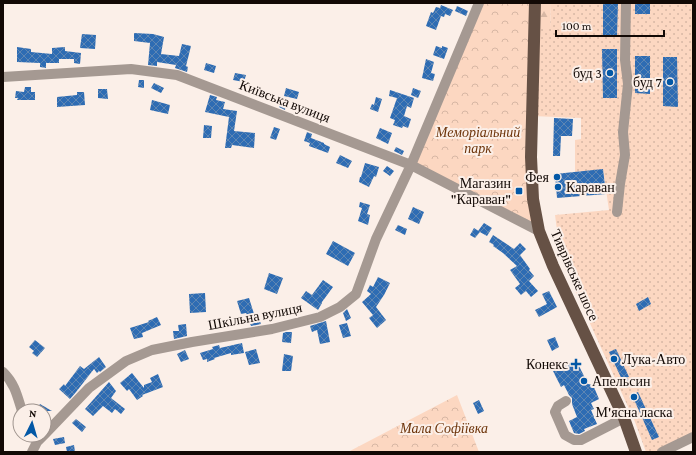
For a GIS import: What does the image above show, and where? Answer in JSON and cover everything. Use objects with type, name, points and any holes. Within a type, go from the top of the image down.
[{"type":"main road","name":"Тиврівське шосе","points":[[534,3],[531,163],[533,199],[539,231],[550,260],[624,418],[636,452]]},
{"type":"street","name":"Шкільна вулиця","points":[[52,424],[89,388],[126,361],[152,350],[192,342],[272,330],[320,317],[340,307],[356,294],[376,239],[411,165],[479,3]]},
{"type":"street","points":[[617,212],[625,155],[623,132],[628,84],[625,60],[626,3]]},
{"type":"street","name":"Київська вулиця","points":[[3,77],[131,69],[177,75],[411,165],[539,231]]},
{"type":"street","points":[[3,372],[11,381],[19,403]]},
{"type":"street","points":[[566,401],[558,406],[555,412],[565,435],[574,440],[581,440],[624,418]]},
{"type":"street","points":[[662,452],[693,437]]},
{"type":"green space","name":"Меморіальний парк","points":[[479,3],[535,3],[531,157],[539,231],[411,165]]},
{"type":"green space","points":[[535,3],[551,3],[550,28],[534,28]]},
{"type":"green space","points":[[551,3],[693,3],[693,437],[662,452],[646,452],[635,422],[561,260],[555,215],[609,210],[603,170],[575,172],[575,140],[581,139],[581,118],[532,116],[534,28],[550,28]]},
{"type":"green space","name":"Мала Софіївка","points":[[457,395],[479,452],[348,452]]},
{"type":"building","points":[[603,3],[618,3],[617,35],[603,35]]},
{"type":"building","points":[[635,3],[650,3],[650,14],[635,14]]},
{"type":"building","points":[[441,5],[453,10],[450,16],[445,14],[444,17],[441,16],[436,30],[426,26],[431,12],[433,13],[436,7],[440,8]]},
{"type":"building","points":[[457,6],[468,11],[466,16],[455,11]]},
{"type":"building","points":[[134,33],[153,34],[164,37],[161,54],[179,56],[182,44],[191,46],[186,66],[188,67],[187,72],[175,68],[176,65],[157,62],[157,66],[148,65],[150,43],[134,41]]},
{"type":"building","points":[[82,34],[96,35],[95,49],[80,48]]},
{"type":"building","points":[[436,46],[448,48],[444,59],[433,55]]},
{"type":"building","points":[[17,47],[31,49],[31,52],[52,54],[52,48],[65,47],[65,51],[81,53],[80,64],[74,63],[74,59],[59,59],[59,63],[46,63],[46,68],[40,67],[40,63],[17,62]]},
{"type":"building","name":"буд 3","points":[[602,49],[617,49],[617,98],[603,98]]},
{"type":"building","points":[[635,56],[650,56],[650,94],[635,93]]},
{"type":"building","name":"буд 7","points":[[663,57],[677,57],[678,107],[663,106]]},
{"type":"building","points":[[426,59],[434,62],[431,73],[435,74],[433,81],[422,78]]},
{"type":"building","points":[[206,63],[216,66],[214,73],[204,70]]},
{"type":"building","points":[[235,73],[246,75],[244,82],[233,80]]},
{"type":"building","points":[[139,80],[144,80],[144,88],[138,87]]},
{"type":"building","points":[[154,83],[164,88],[161,93],[151,88]]},
{"type":"building","points":[[25,87],[31,87],[31,92],[35,92],[35,100],[17,100],[18,98],[15,98],[16,91],[24,92]]},
{"type":"building","points":[[286,88],[299,92],[297,99],[284,96]]},
{"type":"building","points":[[413,88],[421,91],[418,98],[411,95]]},
{"type":"building","points":[[98,89],[107,89],[108,99],[98,98]]},
{"type":"building","points":[[390,90],[414,98],[411,108],[407,106],[404,116],[411,119],[408,128],[393,125],[395,120],[390,118],[397,98],[389,96]]},
{"type":"building","points":[[77,92],[84,92],[85,105],[57,107],[57,97],[77,95]]},
{"type":"building","points":[[210,95],[217,97],[216,100],[225,102],[223,109],[237,111],[234,131],[255,133],[254,148],[232,145],[231,148],[225,148],[229,117],[205,112]]},
{"type":"building","points":[[376,97],[382,99],[378,112],[370,109],[372,104],[374,105]]},
{"type":"building","points":[[281,99],[287,100],[285,110],[279,107]]},
{"type":"building","points":[[152,100],[170,105],[168,114],[150,110]]},
{"type":"building","points":[[554,118],[573,119],[572,136],[561,136],[560,156],[553,156]]},
{"type":"building","points":[[204,125],[212,126],[211,138],[203,138]]},
{"type":"building","points":[[274,127],[280,129],[276,140],[270,138]]},
{"type":"building","points":[[380,128],[392,133],[388,144],[376,138]]},
{"type":"building","points":[[307,132],[312,134],[311,138],[330,147],[328,153],[309,146],[310,143],[304,141]]},
{"type":"building","points":[[396,147],[404,151],[402,155],[394,151]]},
{"type":"building","points":[[340,155],[352,161],[348,168],[336,163]]},
{"type":"building","points":[[365,163],[379,167],[376,177],[374,176],[369,187],[359,182]]},
{"type":"building","points":[[387,166],[394,171],[390,176],[383,171]]},
{"type":"building","points":[[603,169],[606,194],[557,198],[555,174]]},
{"type":"building","points":[[360,202],[370,205],[367,214],[370,215],[368,225],[358,221],[362,208],[359,207]]},
{"type":"building","points":[[413,207],[424,212],[419,224],[408,219]]},
{"type":"building","points":[[484,223],[492,228],[487,236],[478,231]]},
{"type":"building","points":[[398,225],[407,229],[405,235],[395,230]]},
{"type":"building","points":[[474,228],[480,232],[475,238],[470,235]]},
{"type":"building","points":[[493,235],[514,249],[520,243],[526,249],[520,255],[534,276],[529,281],[538,291],[531,297],[526,291],[521,295],[515,288],[520,284],[510,270],[517,266],[489,242]]},
{"type":"building","points":[[333,241],[355,253],[348,266],[326,254]]},
{"type":"building","points":[[269,273],[283,278],[277,294],[264,289]]},
{"type":"building","points":[[378,277],[390,283],[376,307],[386,320],[377,328],[369,318],[373,315],[362,302],[371,294],[367,291],[370,285],[373,287]]},
{"type":"building","points":[[323,280],[333,287],[318,310],[301,298],[306,291],[312,295]]},
{"type":"building","points":[[549,291],[557,307],[539,317],[535,310],[547,304],[542,294]]},
{"type":"building","points":[[205,293],[206,312],[190,313],[189,294]]},
{"type":"building","points":[[648,297],[651,304],[639,311],[636,304]]},
{"type":"building","points":[[249,298],[255,317],[258,316],[261,324],[251,326],[246,313],[241,314],[237,301]]},
{"type":"building","points":[[347,309],[351,318],[346,321],[343,313]]},
{"type":"building","points":[[157,317],[161,325],[142,333],[143,337],[134,339],[130,328],[149,322],[148,321]]},
{"type":"building","points":[[326,321],[330,342],[320,344],[317,330],[312,332],[310,326]]},
{"type":"building","points":[[347,323],[351,336],[343,338],[339,325]]},
{"type":"building","points":[[186,324],[187,336],[174,339],[173,331],[179,331],[178,325]]},
{"type":"building","points":[[292,332],[291,343],[282,342],[283,333]]},
{"type":"building","points":[[555,337],[559,347],[552,351],[547,340]]},
{"type":"building","points":[[35,340],[45,348],[37,357],[32,353],[34,351],[29,347]]},
{"type":"building","points":[[242,343],[244,353],[231,355],[231,353],[214,358],[215,359],[207,362],[207,359],[203,360],[200,353],[213,349],[212,347],[219,345],[220,348]]},
{"type":"building","points":[[256,349],[260,363],[249,365],[245,352]]},
{"type":"building","points":[[616,349],[629,377],[627,377],[631,385],[626,388],[609,352]]},
{"type":"building","points":[[185,350],[189,359],[181,362],[177,354]]},
{"type":"building","points":[[284,354],[293,356],[291,371],[282,371]]},
{"type":"building","points":[[99,357],[106,367],[97,373],[94,369],[70,399],[59,389],[64,384],[65,386],[80,366],[84,369]]},
{"type":"building","points":[[576,360],[588,384],[593,385],[599,399],[591,403],[594,409],[591,410],[597,424],[584,429],[585,431],[579,434],[574,433],[569,421],[577,417],[572,404],[572,398],[564,385],[561,387],[553,371]]},
{"type":"building","points":[[132,373],[144,388],[144,385],[152,382],[150,378],[158,374],[163,387],[142,395],[143,396],[137,400],[129,389],[127,391],[120,383]]},
{"type":"building","points":[[109,382],[116,391],[111,398],[125,409],[121,414],[115,409],[112,413],[103,406],[93,416],[85,409]]},
{"type":"building","points":[[638,392],[659,437],[652,440],[632,395]]},
{"type":"building","points":[[479,400],[484,411],[478,414],[473,403]]},
{"type":"building","points":[[76,419],[86,427],[82,432],[72,423]]},
{"type":"building","points":[[64,437],[65,443],[55,445],[53,439]]},
{"type":"building","points":[[74,445],[75,452],[67,452],[66,447]]},
{"type":"place","name":"буд 3","points":[[610,73]]},
{"type":"place","name":"буд 7","points":[[670,82]]},
{"type":"place","name":"Фея","points":[[557,177]]},
{"type":"place","name":"Караван","points":[[558,187]]},
{"type":"place","name":"Магазин \"Караван\"","points":[[519,191]]},
{"type":"place","name":"Лука-Авто","points":[[614,359]]},
{"type":"place","name":"Конекс","points":[[576,364]]},
{"type":"place","name":"Апельсин","points":[[584,381]]},
{"type":"place","name":"М'ясна ласка","points":[[634,397]]}]
